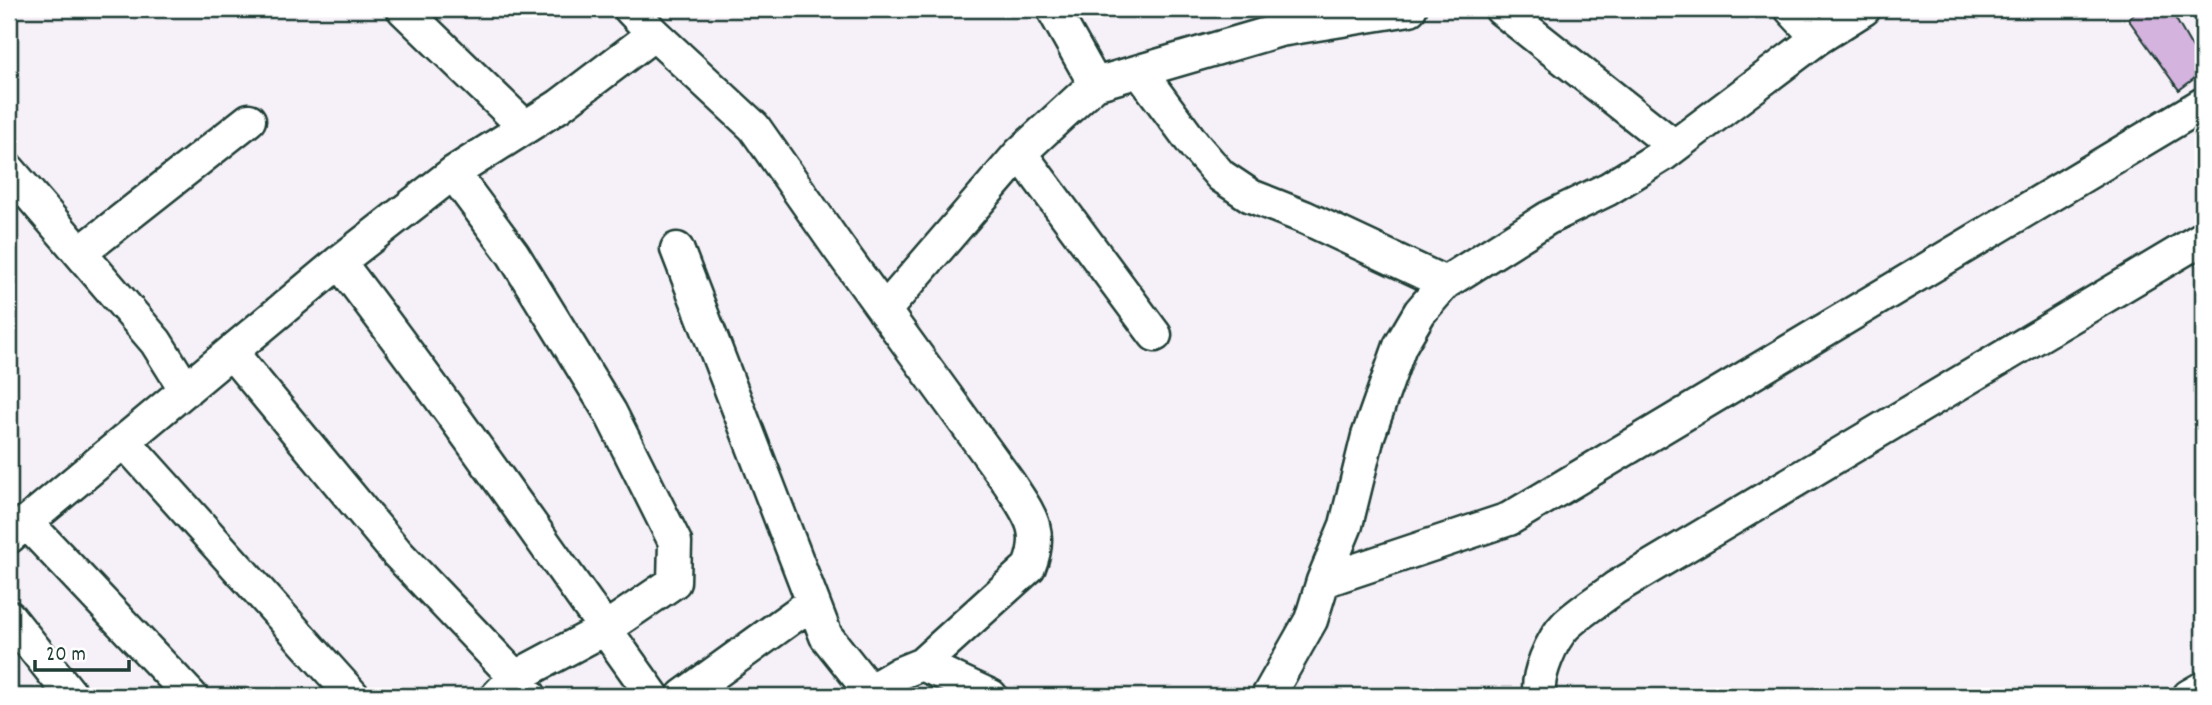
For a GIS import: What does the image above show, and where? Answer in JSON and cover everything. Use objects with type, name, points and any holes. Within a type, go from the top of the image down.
[{"type":"street","points":[[403,9],[525,127]]},
{"type":"street","points":[[631,9],[654,34],[754,127],[1032,519],[1036,549],[1029,567],[922,664],[865,693],[826,636],[677,249]]},
{"type":"street","points":[[1053,9],[1095,84]]},
{"type":"street","points":[[884,311],[1020,153],[1095,84],[1280,30],[1410,9]]},
{"type":"street","points":[[1501,9],[1674,146]]},
{"type":"street","points":[[1791,9],[1818,38]]},
{"type":"street","points":[[1268,696],[1311,620],[1346,525],[1368,436],[1400,346],[1420,312],[1445,284],[1503,245],[1548,218],[1608,189],[1674,146],[1818,38],[1864,9]]},
{"type":"street","points":[[191,696],[18,529],[339,262],[453,173],[559,106],[654,34]]},
{"type":"street","points":[[1140,72],[1221,176],[1251,196],[1304,217],[1445,284]]},
{"type":"street","points":[[1324,582],[1509,519],[2203,104]]},
{"type":"street","points":[[80,253],[249,120]]},
{"type":"street","points":[[1020,153],[1155,334]]},
{"type":"street","points":[[9,170],[156,342],[186,390]]},
{"type":"street","points":[[231,352],[514,690],[674,582],[675,542],[610,412],[513,254],[453,173]]},
{"type":"street","points":[[1540,696],[1538,689],[1543,663],[1564,627],[1615,588],[2203,238]]},
{"type":"street","points":[[339,262],[423,372],[653,696]]},
{"type":"street","points":[[124,441],[353,696]]},
{"type":"street","points":[[683,696],[813,602]]},
{"type":"street","points":[[9,617],[72,696]]},
{"type":"street","points":[[922,664],[991,696]]},
{"type":"street","points":[[2189,696],[2203,688]]},
{"type":"building","points":[[2139,9],[2170,9],[2203,66],[2203,72],[2179,90],[2128,19]]}]
